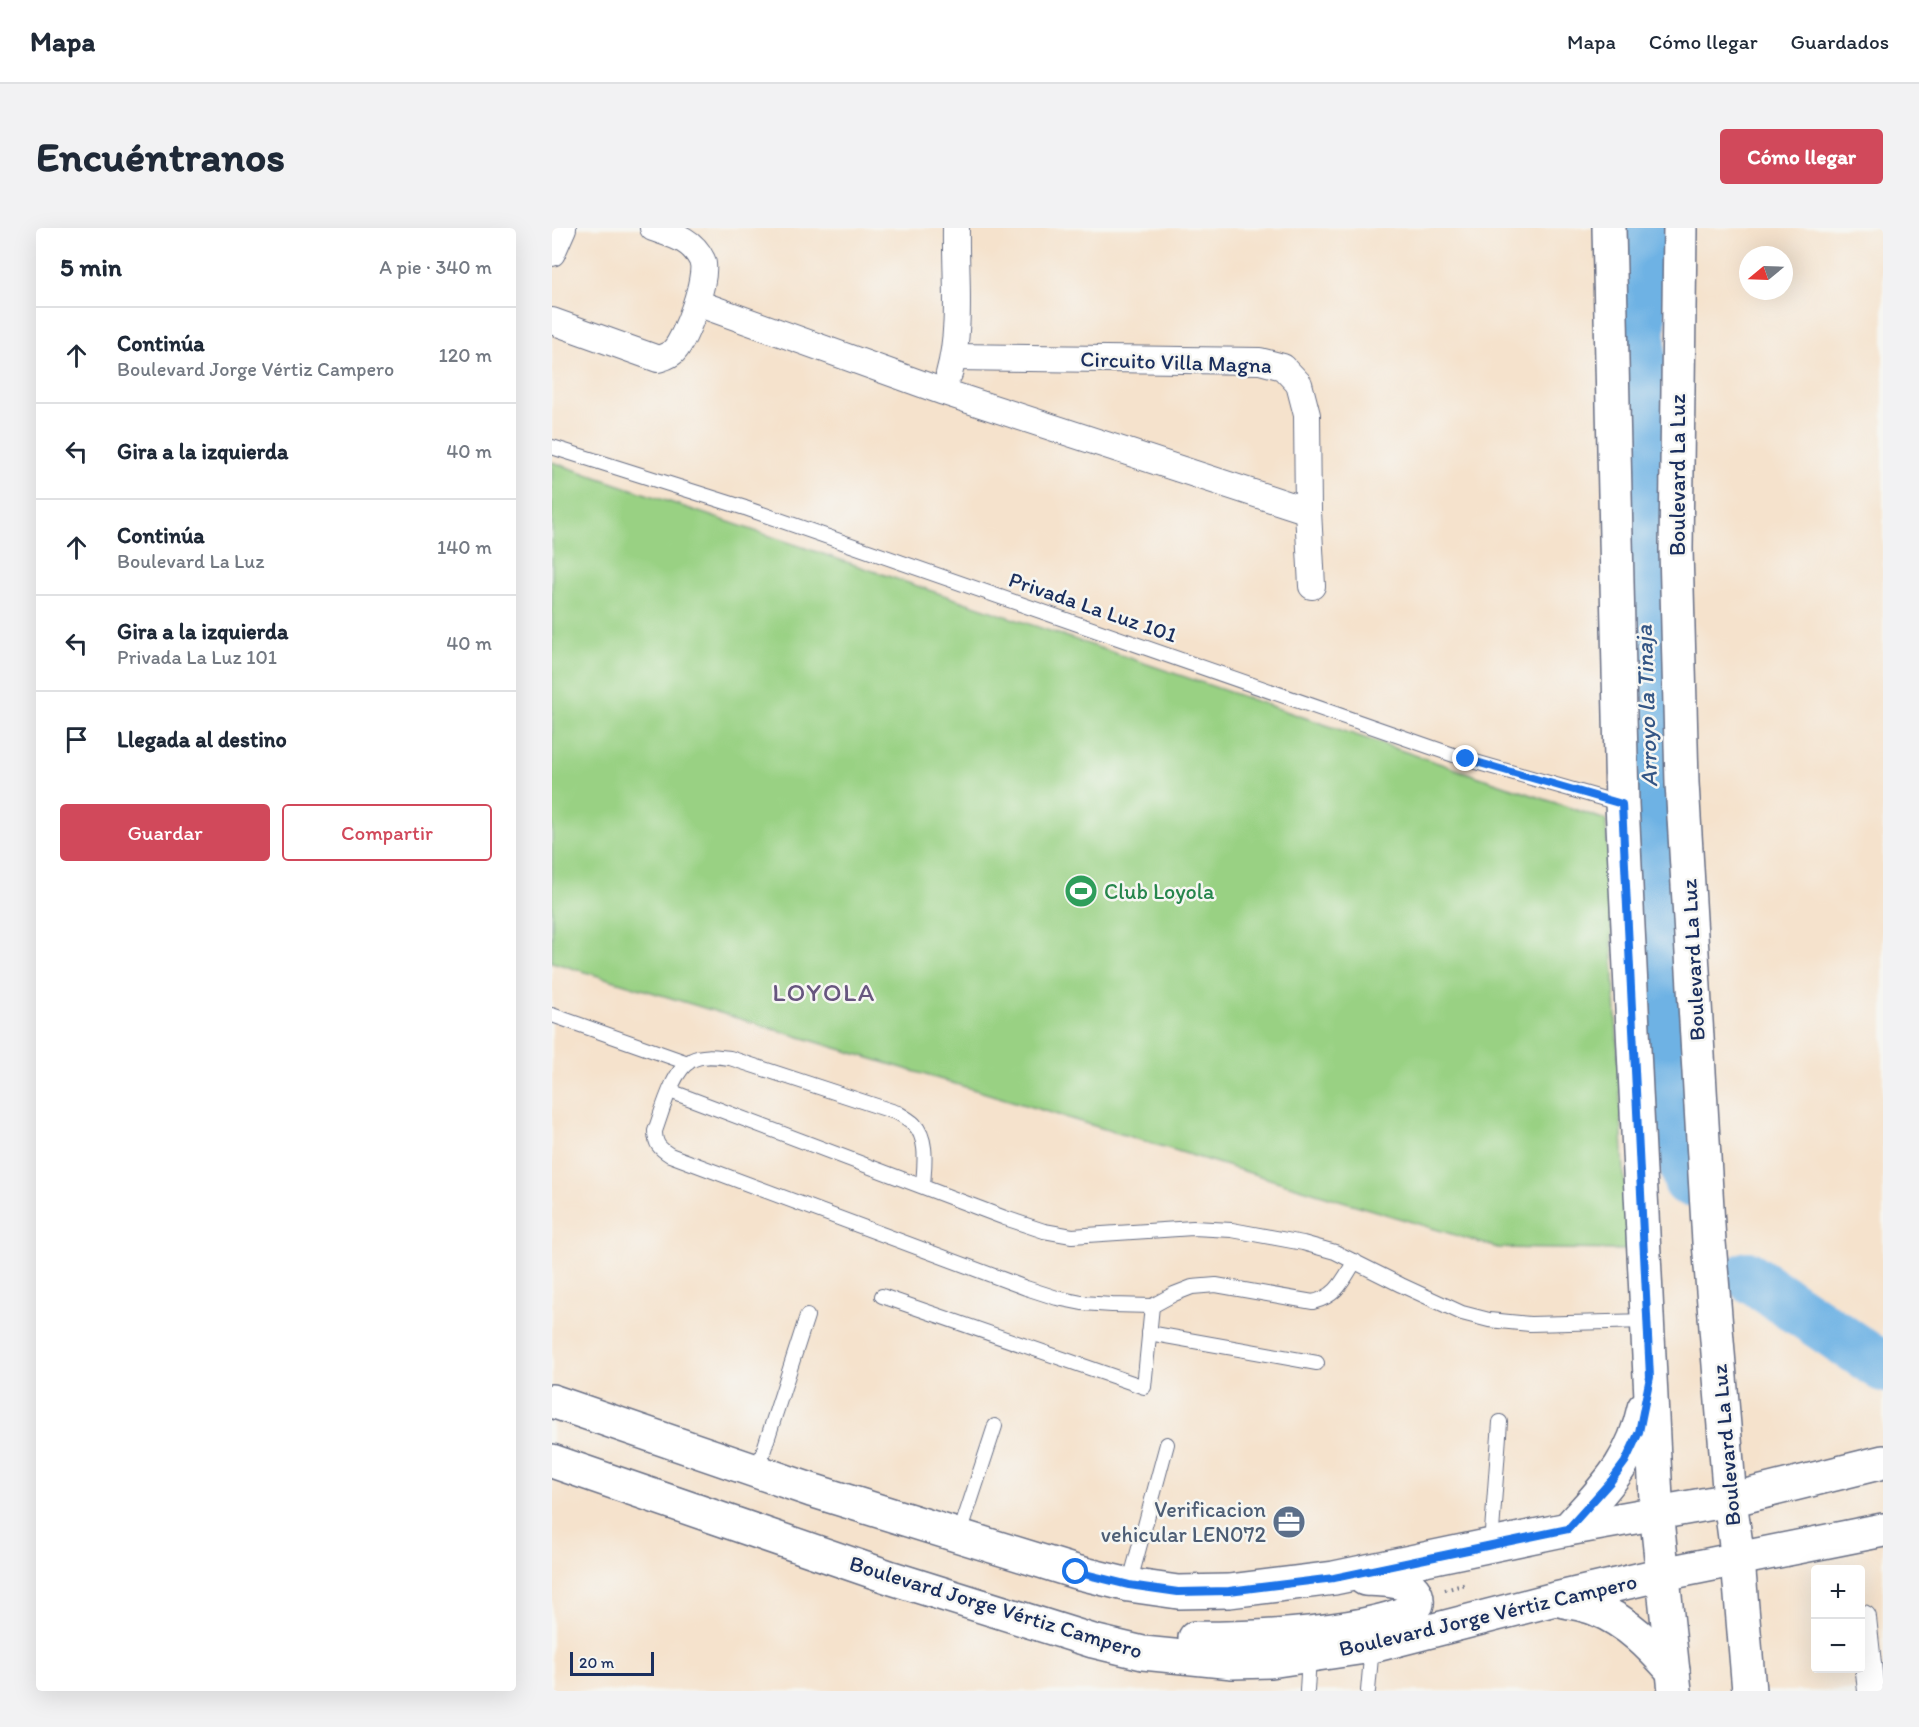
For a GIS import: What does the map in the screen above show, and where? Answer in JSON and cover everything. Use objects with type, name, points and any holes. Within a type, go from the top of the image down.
[{"type":"main road","points":[[1609,228],[1622,804],[1657,1512],[1674,1681]]},
{"type":"main road","name":"Boulevard La Luz","points":[[1680,228],[1676,549],[1682,783],[1709,1242],[1730,1500],[1738,1560],[1749,1691]]},
{"type":"main road","points":[[1568,1529],[1625,1462],[1639,1432],[1650,1377]]},
{"type":"main road","points":[[552,1401],[757,1471],[1076,1572],[1129,1585],[1178,1592],[1229,1591],[1334,1578],[1568,1529],[1730,1500],[1883,1462]]},
{"type":"main road","name":"Boulevard Jorge Vértiz Campero","points":[[552,1461],[892,1578],[1093,1641],[1143,1653],[1233,1662],[1270,1661],[1372,1646],[1663,1574],[1883,1530]]},
{"type":"main road","points":[[1093,1641],[1117,1634],[1140,1632],[1220,1639],[1301,1635],[1383,1620],[1406,1613],[1417,1604],[1418,1598],[1415,1592],[1406,1584],[1334,1578]]},
{"type":"main road","points":[[1555,1599],[1595,1608],[1620,1621],[1648,1643],[1674,1681]]},
{"type":"street","points":[[552,253],[563,228]]},
{"type":"street","points":[[552,321],[658,359],[667,357],[675,350],[697,303],[704,274],[703,262],[694,247],[683,238],[653,228]]},
{"type":"street","points":[[944,392],[954,357],[956,228]]},
{"type":"street","points":[[697,303],[944,392],[1308,511]]},
{"type":"street","name":"Circuito Villa Magna","points":[[954,357],[1260,361],[1283,367],[1299,384],[1307,415],[1308,511],[1312,586]]},
{"type":"street","points":[[1863,1619],[1871,1691]]},
{"type":"lane","name":"Privada La Luz 101","points":[[552,447],[745,508],[1466,759],[1622,804]]},
{"type":"lane","points":[[552,1015],[688,1063]]},
{"type":"lane","points":[[923,1186],[925,1154],[922,1137],[914,1124],[898,1113],[730,1058],[712,1056],[693,1059],[681,1068],[655,1131],[655,1142],[670,1155],[1057,1298],[1082,1303],[1152,1306],[1192,1287],[1215,1285],[1299,1302],[1313,1302],[1334,1293],[1355,1261]]},
{"type":"lane","points":[[670,1091],[1044,1231],[1072,1236],[1193,1228],[1232,1230],[1303,1243],[1335,1252],[1462,1313],[1489,1320],[1530,1324],[1647,1321]]},
{"type":"lane","points":[[882,1296],[1144,1387],[1152,1306]]},
{"type":"lane","points":[[757,1471],[807,1316]]},
{"type":"lane","points":[[1149,1332],[1317,1363]]},
{"type":"lane","points":[[1491,1545],[1500,1422]]},
{"type":"lane","points":[[959,1536],[995,1426]]},
{"type":"lane","points":[[1129,1585],[1167,1444]]},
{"type":"lane","points":[[1368,1691],[1372,1646]]},
{"type":"lane","points":[[1307,1691],[1309,1656]]},
{"type":"path","points":[[1418,1598],[1475,1582]]},
{"type":"green space","name":"Club Loyola","points":[[552,462],[1606,820],[1628,1250],[1498,1248],[552,962]]},
{"type":"waterway","name":"Arroyo la Tinaja","points":[[1642,228],[1639,519],[1647,762],[1657,953],[1673,1122],[1688,1181]]},
{"type":"waterway","name":"Arroyo la Tinaja","points":[[1748,1276],[1883,1367]]},
{"type":"place","name":"Club Loyola","points":[[1081,891]]},
{"type":"place","name":"Verificacion vehicular LEN072","points":[[1289,1522]]},
{"type":"district","name":"LOYOLA","points":[[824,992]]},
{"type":"route","points":[[1076,1572],[1129,1585],[1178,1592],[1229,1591],[1334,1578],[1568,1529],[1625,1462],[1639,1432],[1650,1377],[1622,804],[1466,759]]}]
